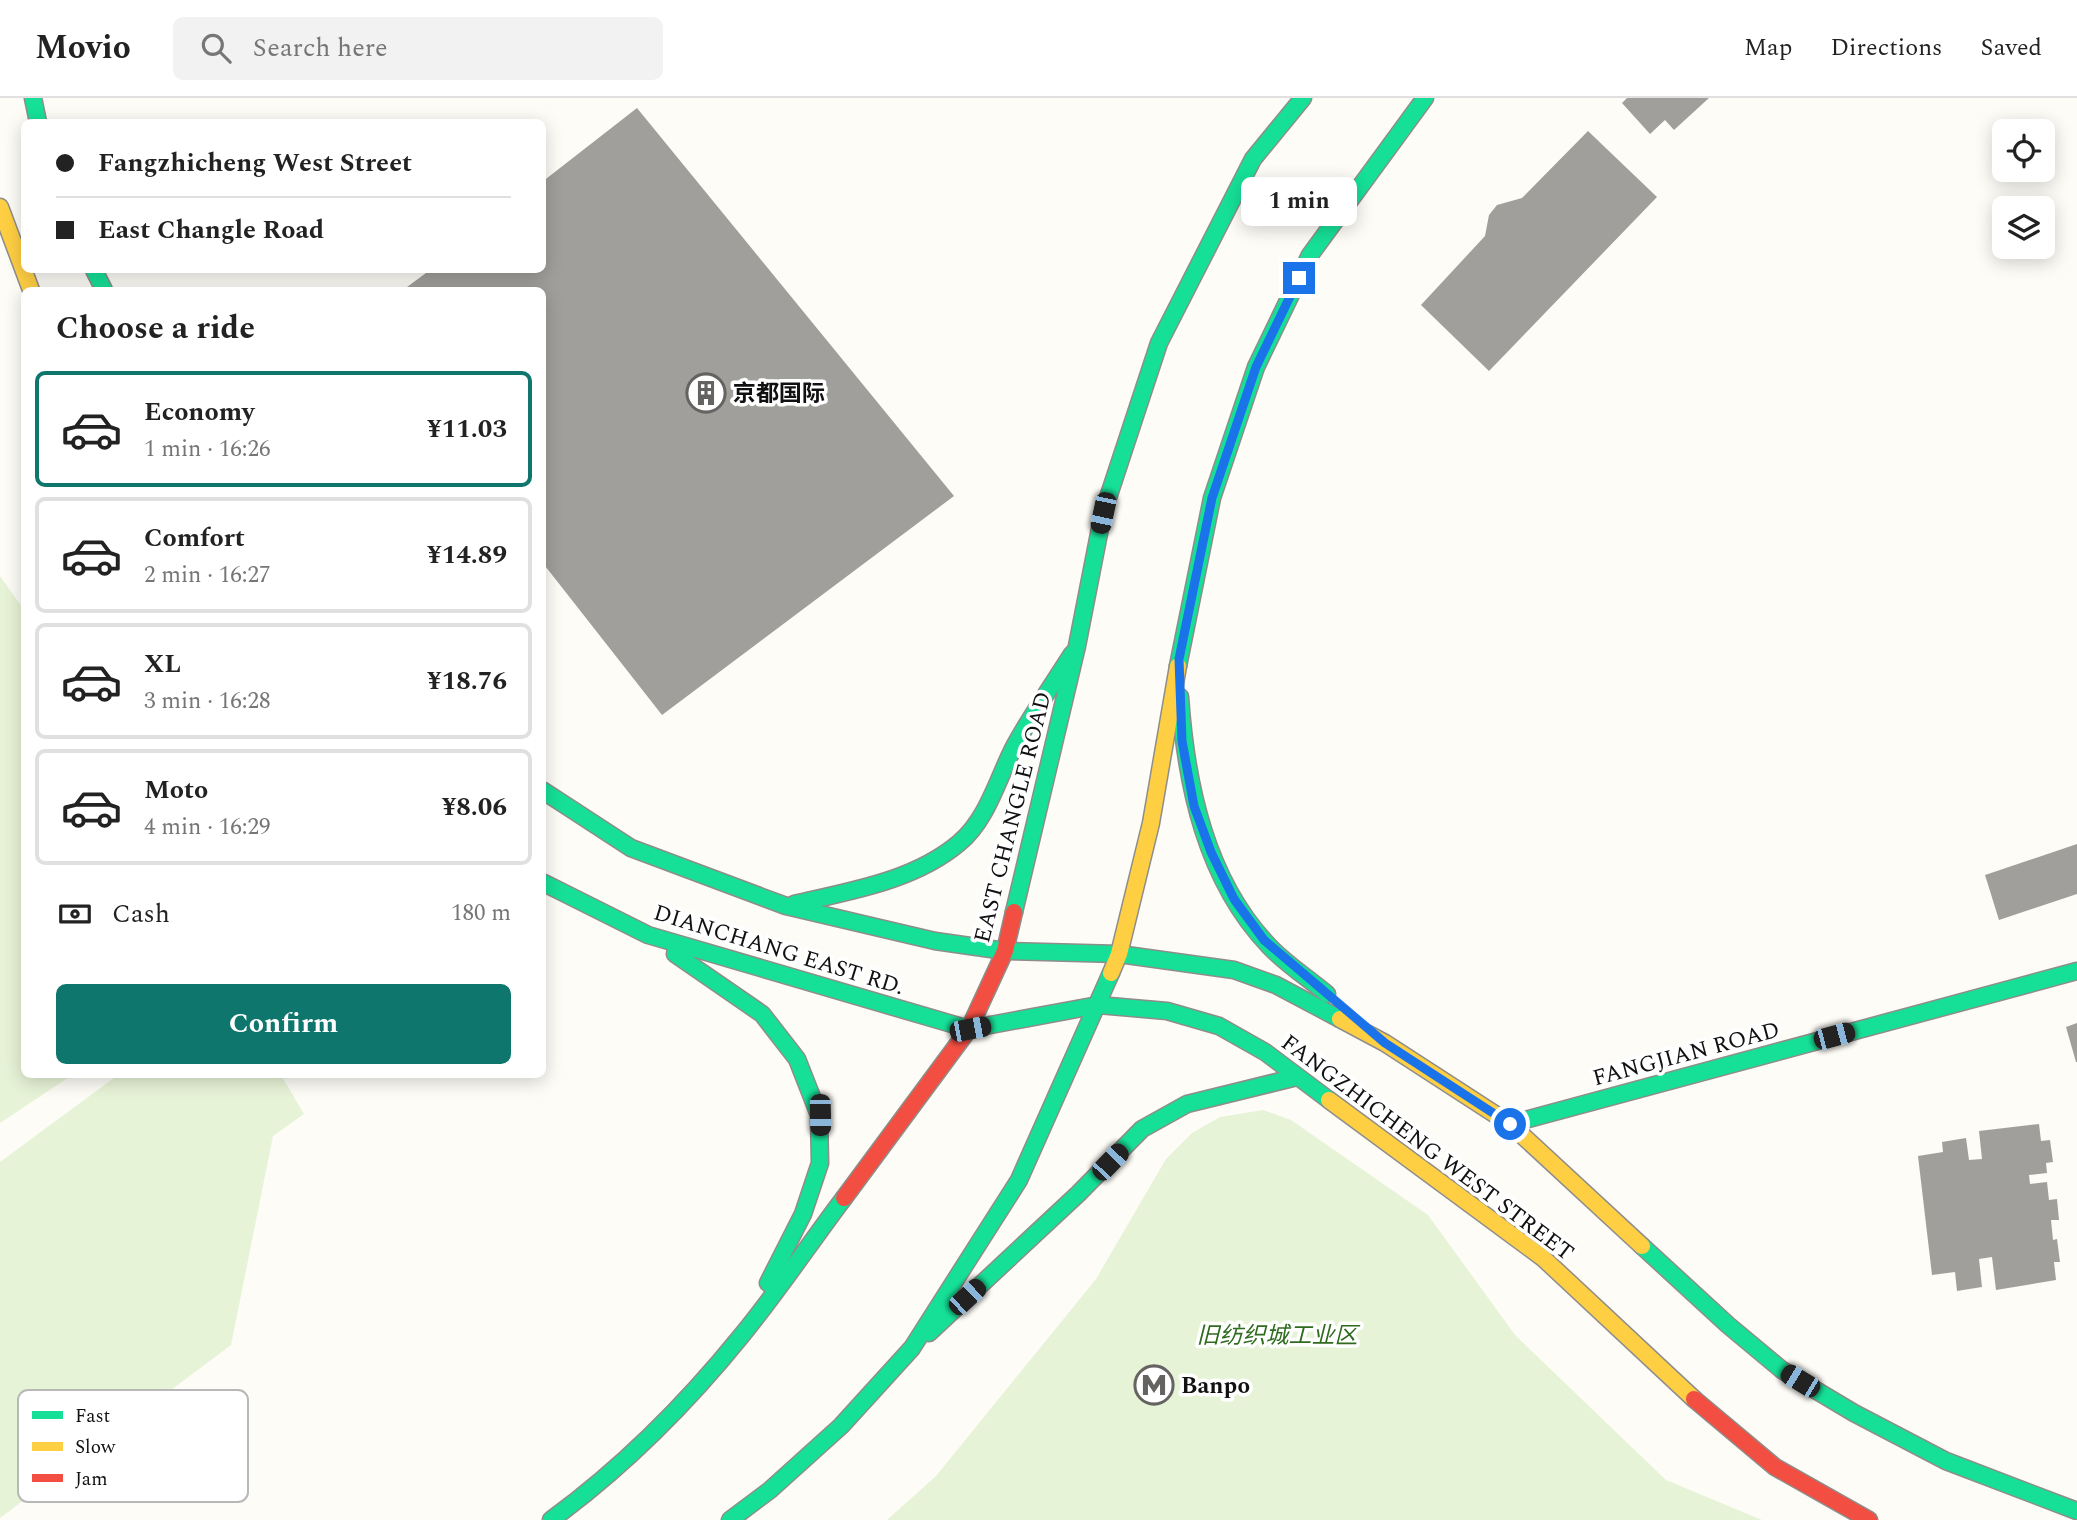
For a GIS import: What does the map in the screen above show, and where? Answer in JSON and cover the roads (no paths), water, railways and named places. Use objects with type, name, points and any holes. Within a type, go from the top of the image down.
[{"type":"main road","points":[[33,98],[37,119]]},
{"type":"main road","name":"EAST CHANGLE ROAD","points":[[551,1520],[577,1501],[656,1430],[742,1335],[970,1029],[1005,951],[1077,646],[1103,513],[1159,343],[1253,159],[1303,98]]},
{"type":"main road","points":[[912,1348],[1019,1180],[1119,954],[1151,823],[1179,659],[1212,498],[1256,367],[1310,255],[1425,98]]},
{"type":"main road","points":[[0,207],[21,261]]},
{"type":"main road","points":[[786,906],[874,885],[930,862],[961,841],[983,811],[1011,753],[1077,646]]},
{"type":"main road","points":[[1179,659],[1182,741],[1194,806],[1211,852],[1234,899],[1264,940],[1385,1043]]},
{"type":"main road","name":"DIANCHANG EAST RD.","points":[[546,793],[631,848],[786,906],[935,941],[1005,951],[1119,954]]},
{"type":"main road","name":"DIANCHANG EAST RD.","points":[[546,884],[648,935],[970,1029]]},
{"type":"main road","points":[[648,935],[762,1014],[797,1059],[820,1115],[821,1163],[803,1214],[742,1335]]},
{"type":"main road","name":"FANGZHICHENG WEST STREET","points":[[1119,954],[1234,970],[1276,985],[1385,1043],[1510,1124],[1728,1325],[1782,1370],[1854,1413],[1946,1461],[2077,1511]]},
{"type":"main road","name":"FANGJIAN ROAD","points":[[1510,1124],[2077,971]]},
{"type":"main road","name":"FANGZHICHENG WEST STREET","points":[[970,1029],[1098,1005],[1167,1012],[1219,1026],[1265,1052],[1543,1258],[1708,1412],[1774,1468],[1870,1520]]},
{"type":"main road","points":[[730,1520],[769,1490],[841,1426],[912,1348],[1078,1194],[1142,1129],[1186,1104],[1297,1077]]},
{"type":"place","name":"京都国际","points":[[706,393]]},
{"type":"place","name":"Banpo","points":[[1154,1385]]},
{"type":"park label","name":"旧纺织城工业区","points":[[1277,1335]]}]
